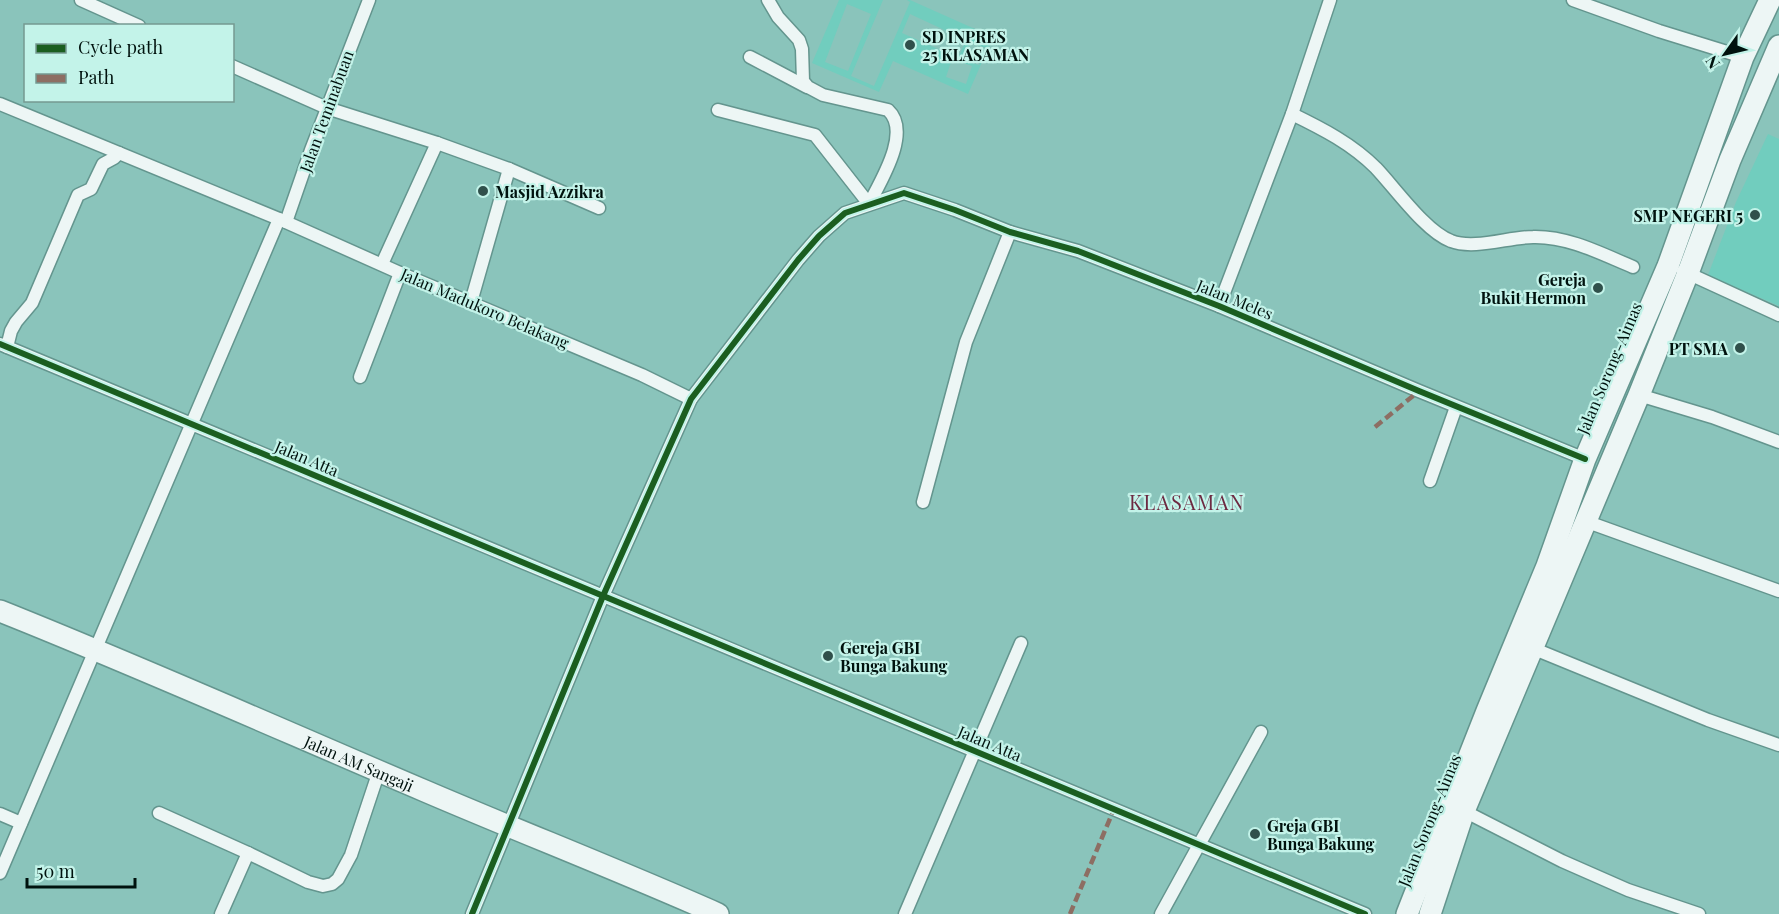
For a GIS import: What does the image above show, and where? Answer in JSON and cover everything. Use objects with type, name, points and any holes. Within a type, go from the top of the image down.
[{"type":"highway","name":"Jalan Sorong-Aimas","points":[[1407,914],[1547,566],[1585,459],[1668,266],[1743,57],[1770,0]]},
{"type":"highway","name":"Jalan Sorong-Aimas","points":[[1430,914],[1464,811],[1639,395],[1731,160],[1779,46]]},
{"type":"highway","name":"Jalan AM Sangaji","points":[[0,611],[95,649],[379,771],[505,832],[650,884],[718,914]]},
{"type":"street","points":[[81,0],[135,24]]},
{"type":"street","name":"Jalan Teminabuan","points":[[0,873],[222,350],[282,220],[369,0]]},
{"type":"street","points":[[768,0],[778,17],[799,40],[802,49],[803,81],[808,87]]},
{"type":"street","points":[[1219,306],[1292,114],[1330,0]]},
{"type":"street","points":[[1573,0],[1659,32],[1743,57]]},
{"type":"street","points":[[717,110],[815,135],[869,204],[890,160],[896,138],[894,118],[888,110],[824,95],[750,57]]},
{"type":"street","points":[[234,67],[327,108],[509,169],[599,208]]},
{"type":"street","name":"Jalan Madukoro Belakang","points":[[0,104],[282,220],[400,273],[642,375],[691,399]]},
{"type":"street","points":[[1292,114],[1347,143],[1375,167],[1421,219],[1451,241],[1470,243],[1533,237],[1548,238],[1570,242],[1633,267]]},
{"type":"street","points":[[382,264],[437,143]]},
{"type":"street","points":[[3,346],[32,303],[77,197],[82,192],[89,191],[103,164],[119,153]]},
{"type":"street","points":[[471,302],[509,169]]},
{"type":"street","name":"Jalan Meles","points":[[691,399],[819,236],[845,213],[904,193],[1011,232],[1078,251],[1219,306],[1585,459]]},
{"type":"street","points":[[923,502],[966,342],[1011,232]]},
{"type":"street","points":[[1668,266],[1779,315]]},
{"type":"street","points":[[360,377],[400,273]]},
{"type":"street","name":"Jalan Atta","points":[[3,346],[1365,914]]},
{"type":"street","points":[[1639,395],[1712,417],[1779,442]]},
{"type":"street","points":[[472,914],[603,596],[691,399]]},
{"type":"street","points":[[1430,481],[1456,407]]},
{"type":"street","points":[[1586,521],[1779,591]]},
{"type":"street","points":[[905,914],[1021,643]]},
{"type":"street","points":[[1532,648],[1708,720],[1779,745]]},
{"type":"street","points":[[1161,914],[1261,732]]},
{"type":"street","points":[[159,813],[308,882],[323,886],[332,884],[338,879],[351,855],[379,771]]},
{"type":"street","points":[[1464,811],[1562,861],[1628,890],[1698,914]]},
{"type":"street","points":[[0,814],[21,823]]},
{"type":"street","points":[[220,914],[248,853]]},
{"type":"shaded area","name":"SD INPRES 25 KLASAMAN","points":[[839,0],[883,0],[851,76],[874,86],[910,2],[907,0],[993,37],[968,94],[893,61],[879,92],[812,63]],"holes":[[[847,4],[871,14],[848,71],[825,62]],[[910,14],[966,40],[958,58],[902,33]],[[970,42],[986,48],[979,65],[964,60]],[[952,59],[972,66],[966,84],[946,77]]]},
{"type":"shaded area","name":"SMP NEGERI 5","points":[[1768,134],[1779,139],[1779,306],[1708,275],[1736,202]]},
{"type":"marked path","points":[[1375,427],[1419,391]]},
{"type":"marked path","points":[[1070,914],[1114,809]]},
{"type":"cycle path","points":[[472,914],[603,596],[691,399],[798,260],[819,236],[845,213],[904,193],[1010,232],[1078,251],[1219,306],[1585,459]]},
{"type":"cycle path","points":[[0,344],[1365,914]]},
{"type":"place","name":"SD INPRES 25 KLASAMAN","points":[[910,45]]},
{"type":"place","name":"Masjid Azzikra","points":[[483,191]]},
{"type":"place","name":"SMP NEGERI 5","points":[[1755,215]]},
{"type":"place","name":"Gereja Bukit Hermon","points":[[1598,288]]},
{"type":"place","name":"PT SMA","points":[[1740,348]]},
{"type":"place","name":"Gereja GBI Bunga Bakung","points":[[828,656]]},
{"type":"place","name":"Greja GBI Bunga Bakung","points":[[1255,834]]},
{"type":"district","name":"KLASAMAN","points":[[1187,501]]}]
